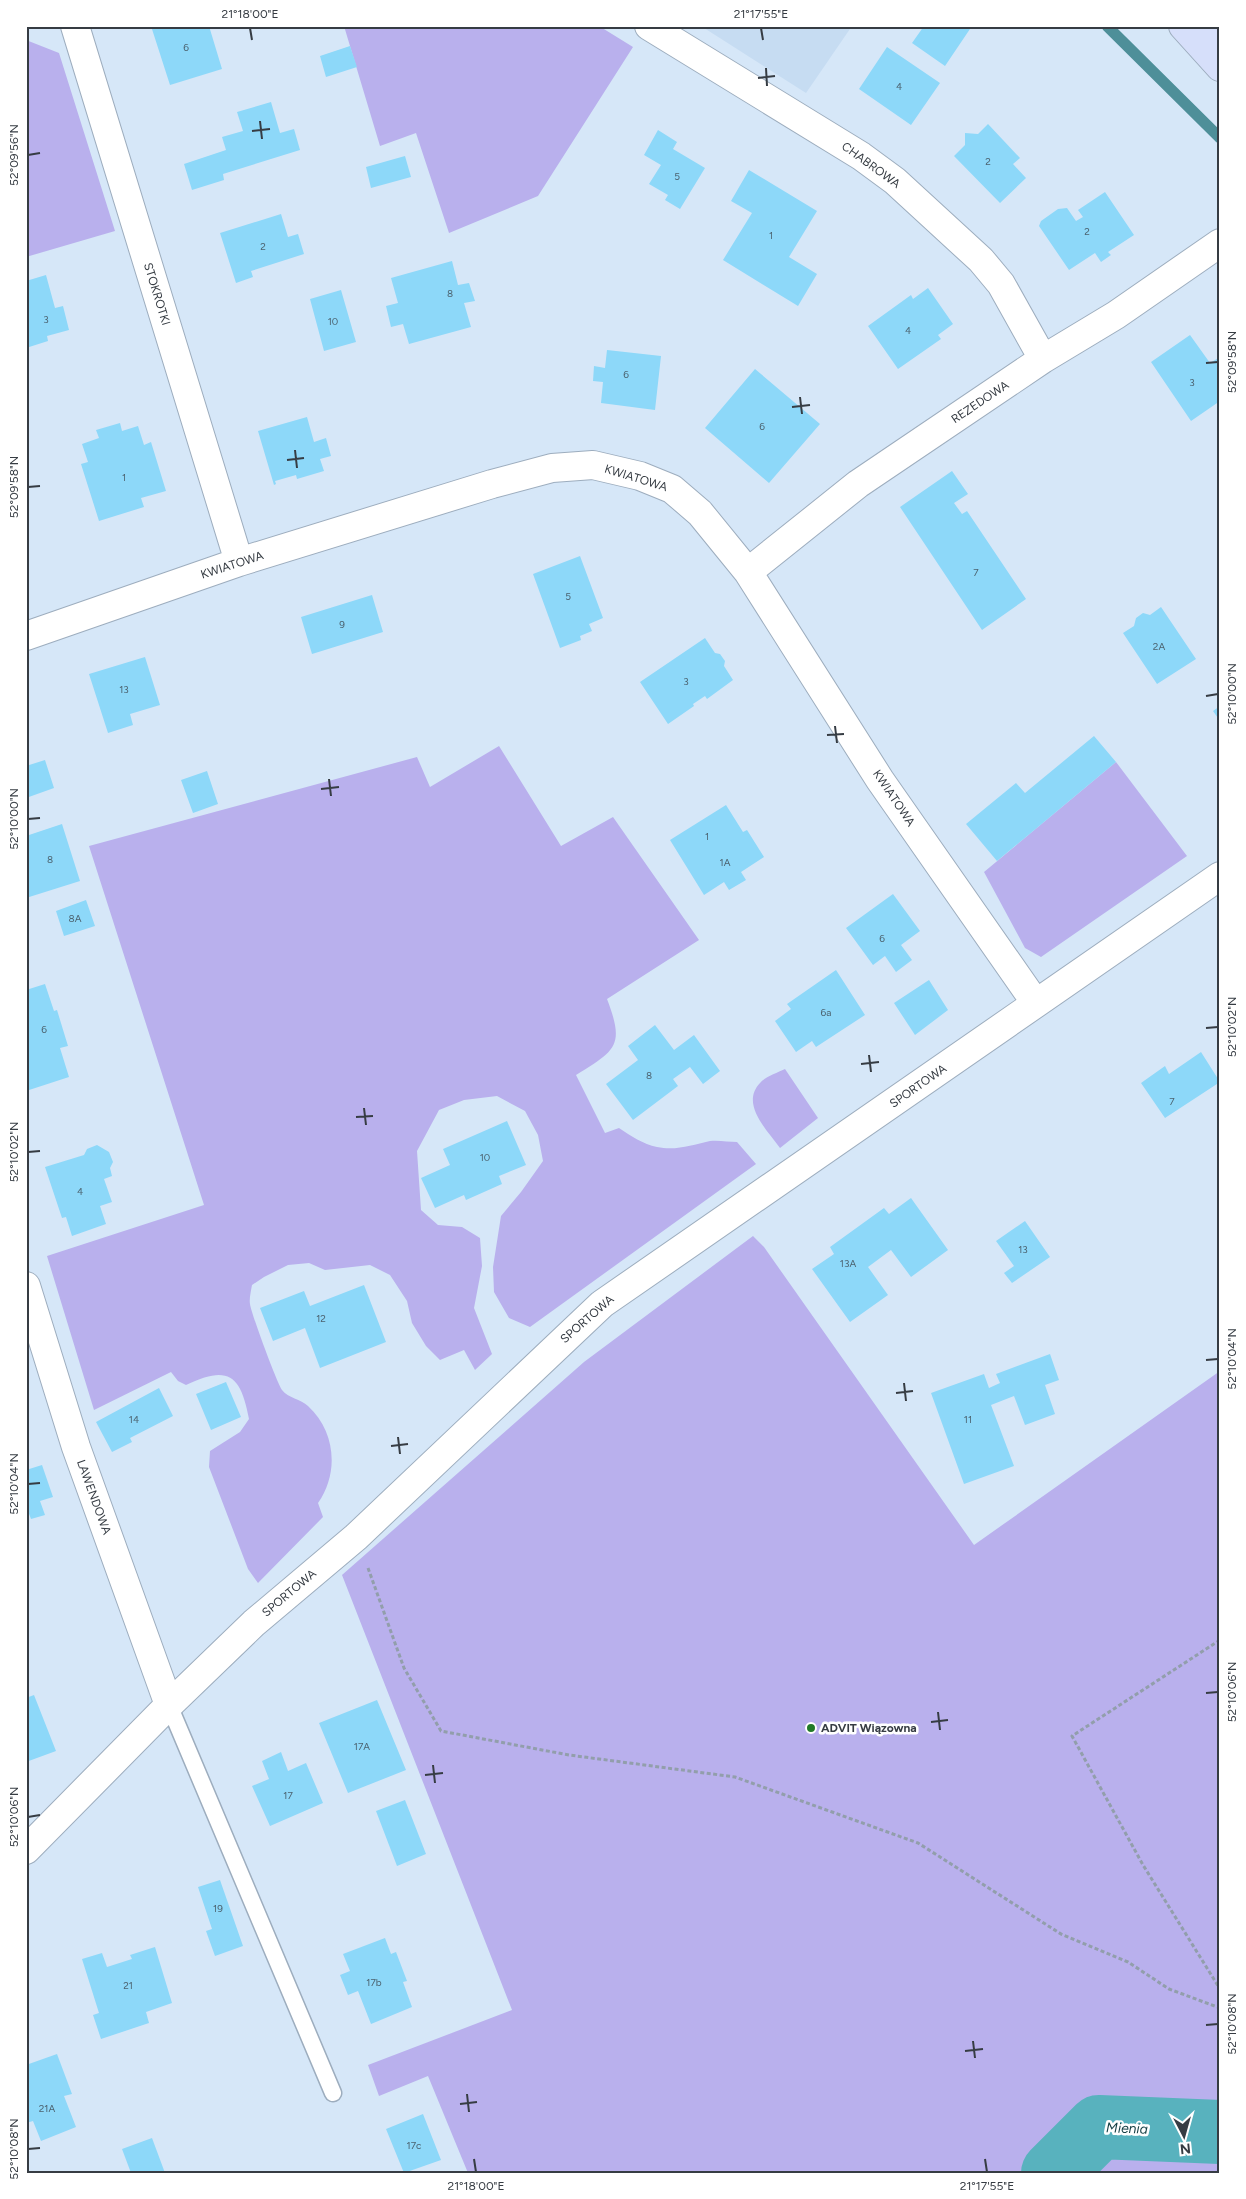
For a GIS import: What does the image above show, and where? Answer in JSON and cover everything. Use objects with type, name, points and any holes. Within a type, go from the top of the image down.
[{"type":"street","name":"STOKROTKI","points":[[75,26],[240,562]]},
{"type":"street","name":"CHABROWA","points":[[649,26],[861,156],[895,181],[981,260],[1001,284],[1043,359]]},
{"type":"street","points":[[1182,26],[1220,67]]},
{"type":"street","points":[[1197,26],[1220,36]]},
{"type":"street","name":"REZEDOWA","points":[[748,572],[858,484],[1043,359],[1116,315],[1220,243]]},
{"type":"street","name":"KWIATOWA","points":[[26,636],[240,562],[492,484],[552,468],[593,465],[640,476],[672,489],[700,513],[748,572],[880,780],[1035,1002]]},
{"type":"street","name":"SPORTOWA","points":[[26,1850],[169,1705],[254,1623],[356,1537],[602,1304],[955,1060],[1035,1002],[1220,876]]},
{"type":"street","name":"LAWENDOWA","points":[[26,1286],[76,1447],[169,1705]]},
{"type":"lane","points":[[169,1705],[333,2093]]},
{"type":"path","points":[[356,1537],[404,1668],[441,1731],[569,1755],[736,1777],[918,1843],[1061,1934],[1128,1962],[1169,1989],[1220,2008]]},
{"type":"path","points":[[1220,1640],[1072,1736],[1143,1864],[1220,1989]]},
{"type":"shaded area","points":[[344,26],[599,26],[633,47],[538,196],[449,233],[416,133],[380,146]]},
{"type":"shaded area","points":[[701,26],[852,26],[806,93]]},
{"type":"shaded area","points":[[26,40],[59,53],[115,231],[26,257]]},
{"type":"shaded area","points":[[499,746],[561,846],[613,817],[699,940],[607,999],[615,1027],[616,1037],[613,1045],[600,1059],[576,1075],[605,1133],[619,1128],[642,1142],[664,1148],[684,1147],[710,1141],[737,1142],[756,1164],[530,1327],[509,1318],[494,1292],[493,1267],[501,1216],[543,1161],[538,1135],[525,1111],[497,1096],[464,1100],[439,1110],[417,1151],[421,1210],[438,1225],[462,1227],[480,1238],[482,1266],[474,1308],[492,1354],[475,1370],[464,1350],[440,1360],[426,1346],[412,1323],[407,1301],[390,1275],[370,1265],[325,1270],[309,1263],[288,1265],[252,1285],[251,1310],[279,1385],[285,1393],[308,1406],[317,1416],[329,1440],[331,1453],[329,1479],[318,1503],[323,1517],[258,1583],[248,1569],[209,1467],[210,1451],[240,1432],[249,1419],[246,1404],[237,1384],[231,1378],[223,1375],[213,1375],[186,1385],[178,1381],[171,1372],[94,1410],[47,1256],[204,1205],[89,846],[417,757],[430,787]]},
{"type":"shaded area","points":[[1116,762],[1187,856],[1041,957],[1025,948],[984,872]]},
{"type":"shaded area","points":[[785,1069],[818,1118],[780,1148],[758,1117],[753,1099],[755,1091],[762,1081]]},
{"type":"shaded area","name":"ADVIT Wiązowna","points":[[753,1236],[764,1247],[974,1545],[1220,1371],[1220,2173],[468,2173],[428,2076],[379,2096],[368,2065],[512,2010],[342,1575],[584,1362]]},
{"type":"building","points":[[151,26],[209,26],[222,69],[170,85]]},
{"type":"building","points":[[924,26],[972,26],[945,66],[912,43]]},
{"type":"building","points":[[350,46],[357,67],[326,77],[320,56]]},
{"type":"building","points":[[887,47],[940,83],[911,125],[859,89]]},
{"type":"building","points":[[271,102],[280,133],[294,129],[300,150],[223,174],[224,180],[192,190],[184,164],[226,150],[222,137],[243,131],[237,112]]},
{"type":"building","points":[[988,124],[1020,158],[1013,164],[1026,178],[1000,203],[954,156],[965,145],[965,133],[978,134]]},
{"type":"building","points":[[658,130],[677,142],[673,149],[705,168],[680,209],[665,200],[668,195],[649,184],[661,165],[644,155]]},
{"type":"building","points":[[405,156],[411,177],[371,188],[366,167]]},
{"type":"building","points":[[749,170],[817,211],[789,257],[817,274],[798,306],[723,260],[752,213],[731,201]]},
{"type":"building","points":[[1105,192],[1134,235],[1108,252],[1111,255],[1101,262],[1095,253],[1069,270],[1039,226],[1041,221],[1058,209],[1067,208],[1076,221],[1083,217],[1078,210]]},
{"type":"building","points":[[281,214],[288,237],[298,234],[304,254],[251,271],[253,277],[236,283],[220,233]]},
{"type":"building","points":[[452,261],[458,285],[469,283],[475,301],[464,303],[471,327],[409,344],[403,324],[391,327],[386,306],[398,303],[391,278]]},
{"type":"building","points":[[46,275],[55,308],[63,306],[69,330],[47,336],[48,341],[26,348],[26,281]]},
{"type":"building","points":[[928,288],[953,324],[938,335],[941,339],[898,369],[868,326],[911,295],[913,299]]},
{"type":"building","points":[[341,290],[356,342],[324,351],[310,299]]},
{"type":"building","points":[[1190,335],[1210,363],[1220,357],[1220,401],[1191,421],[1151,362]]},
{"type":"building","points":[[607,350],[661,356],[655,410],[601,403],[603,382],[593,381],[594,366],[605,368]]},
{"type":"building","points":[[755,369],[820,424],[769,483],[705,428]]},
{"type":"building","points":[[307,417],[314,442],[326,438],[331,456],[320,459],[324,471],[297,479],[296,475],[275,481],[276,484],[274,485],[258,431]]},
{"type":"building","points":[[120,423],[122,431],[138,426],[144,445],[151,442],[166,491],[141,498],[144,507],[99,521],[81,464],[88,462],[82,444],[99,438],[96,430]]},
{"type":"building","points":[[952,471],[968,494],[954,503],[962,514],[967,511],[1026,599],[982,630],[900,507]]},
{"type":"building","points":[[580,556],[603,618],[589,624],[592,631],[580,636],[581,640],[560,648],[533,574]]},
{"type":"building","points":[[372,595],[383,632],[312,654],[301,617]]},
{"type":"building","points":[[1161,607],[1196,659],[1157,684],[1123,633],[1134,626],[1136,618],[1143,613],[1150,615]]},
{"type":"building","points":[[705,638],[715,653],[720,654],[725,661],[724,666],[733,680],[707,699],[705,696],[693,704],[694,706],[668,724],[640,682]]},
{"type":"building","points":[[145,657],[160,705],[130,714],[133,725],[108,733],[89,674]]},
{"type":"building","points":[[1220,706],[1220,721],[1213,711]]},
{"type":"building","points":[[1094,736],[1116,762],[997,861],[966,824],[1016,783],[1025,793]]},
{"type":"building","points":[[45,760],[54,788],[26,798],[26,766]]},
{"type":"building","points":[[207,771],[218,804],[193,813],[181,780]]},
{"type":"building","points":[[726,805],[743,832],[747,830],[764,857],[741,872],[746,880],[729,890],[724,882],[704,895],[670,840]]},
{"type":"building","points":[[62,824],[80,881],[26,898],[26,836]]},
{"type":"building","points":[[893,894],[920,931],[901,945],[912,960],[896,972],[885,956],[873,965],[846,928]]},
{"type":"building","points":[[86,900],[95,926],[64,936],[56,911]]},
{"type":"building","points":[[836,970],[865,1015],[816,1047],[812,1041],[796,1052],[775,1021],[791,1009],[787,1004]]},
{"type":"building","points":[[929,980],[948,1010],[915,1035],[894,1003]]},
{"type":"building","points":[[45,984],[54,1011],[57,1010],[68,1046],[60,1048],[69,1077],[26,1091],[26,990]]},
{"type":"building","points":[[655,1025],[674,1050],[694,1035],[720,1071],[703,1084],[690,1067],[673,1079],[678,1086],[633,1120],[606,1084],[638,1060],[628,1046]]},
{"type":"building","points":[[1201,1052],[1220,1082],[1165,1118],[1141,1083],[1165,1066],[1169,1074]]},
{"type":"building","points":[[507,1121],[526,1165],[499,1176],[502,1184],[466,1200],[464,1195],[435,1208],[421,1178],[450,1165],[443,1149]]},
{"type":"building","points":[[97,1145],[109,1152],[113,1162],[110,1168],[112,1176],[104,1179],[112,1202],[100,1206],[106,1224],[72,1236],[66,1217],[62,1218],[45,1167],[84,1155],[87,1149]]},
{"type":"building","points":[[911,1198],[948,1250],[911,1277],[891,1250],[868,1267],[888,1295],[850,1322],[812,1269],[834,1254],[830,1247],[884,1208],[889,1214]]},
{"type":"building","points":[[1025,1221],[1050,1257],[1012,1283],[1004,1273],[1014,1266],[996,1241]]},
{"type":"building","points":[[364,1285],[386,1342],[320,1368],[305,1328],[273,1341],[260,1308],[304,1291],[310,1306]]},
{"type":"building","points":[[1050,1354],[1059,1380],[1045,1385],[1055,1414],[1025,1425],[1014,1396],[991,1405],[1014,1466],[964,1484],[931,1393],[984,1374],[989,1388],[1000,1383],[996,1374]]},
{"type":"building","points":[[226,1382],[241,1417],[211,1430],[196,1394]]},
{"type":"building","points":[[159,1388],[173,1416],[130,1438],[132,1442],[112,1452],[96,1422]]},
{"type":"building","points":[[42,1465],[53,1497],[40,1501],[45,1515],[31,1519],[26,1506],[26,1470]]},
{"type":"building","points":[[34,1695],[56,1751],[26,1762],[26,1698]]},
{"type":"building","points":[[377,1700],[406,1770],[348,1793],[319,1723]]},
{"type":"building","points":[[281,1752],[288,1771],[306,1763],[323,1803],[270,1826],[252,1786],[269,1779],[262,1761]]},
{"type":"building","points":[[405,1800],[426,1854],[397,1866],[376,1811]]},
{"type":"building","points":[[220,1880],[243,1946],[215,1956],[206,1931],[212,1929],[198,1887]]},
{"type":"building","points":[[385,1938],[391,1954],[396,1952],[407,1981],[403,1982],[412,2007],[371,2024],[358,1991],[348,1995],[340,1975],[350,1971],[343,1954]]},
{"type":"building","points":[[155,1947],[172,2003],[146,2012],[149,2023],[101,2039],[93,2015],[99,2013],[82,1959],[102,1953],[107,1967],[132,1959],[130,1955]]},
{"type":"building","points":[[57,2054],[72,2094],[64,2096],[76,2127],[41,2141],[33,2121],[26,2123],[26,2065]]},
{"type":"building","points":[[423,2114],[441,2160],[404,2173],[386,2129]]},
{"type":"building","points":[[152,2138],[165,2173],[131,2173],[122,2149]]},
{"type":"waterway","points":[[1107,26],[1220,138]]},
{"type":"waterway","name":"Mienia","points":[[1053,2173],[1099,2127],[1220,2132]]},
{"type":"place","name":"ADVIT Wiązowna","points":[[811,1728]]}]
